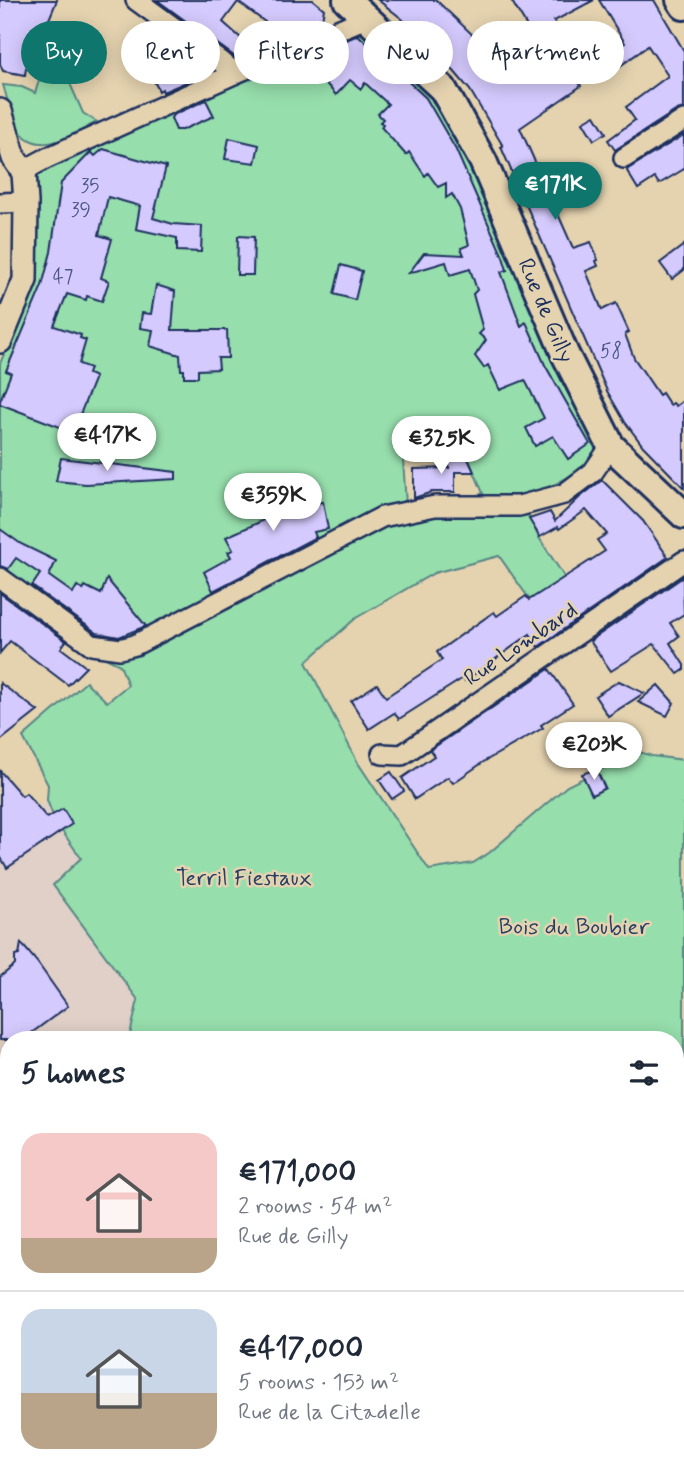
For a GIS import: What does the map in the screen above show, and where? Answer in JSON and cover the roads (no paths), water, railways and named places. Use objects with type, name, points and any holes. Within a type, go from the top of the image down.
[{"type":"main road","points":[[680,0],[684,6]]},
{"type":"main road","name":"Rue de Gilly","points":[[356,9],[443,89],[483,161],[565,354],[611,446],[684,515]]},
{"type":"street","points":[[136,0],[234,72]]},
{"type":"street","points":[[334,21],[356,9]]},
{"type":"street","points":[[24,173],[47,158],[234,74]]},
{"type":"street","points":[[0,111],[14,158],[24,173],[26,202],[25,280],[0,341]]},
{"type":"street","points":[[624,158],[684,120]]},
{"type":"street","points":[[0,203],[26,202]]},
{"type":"street","points":[[0,578],[92,645],[120,649],[135,645],[382,517],[435,506],[519,506],[564,494],[593,472],[611,446]]},
{"type":"street","name":"Rue Lombard","points":[[382,754],[402,755],[684,561]]},
{"type":"park label","name":"Terril Fiestaux","points":[[244,877]]},
{"type":"park label","name":"Bois du Boubier","points":[[574,926]]}]
